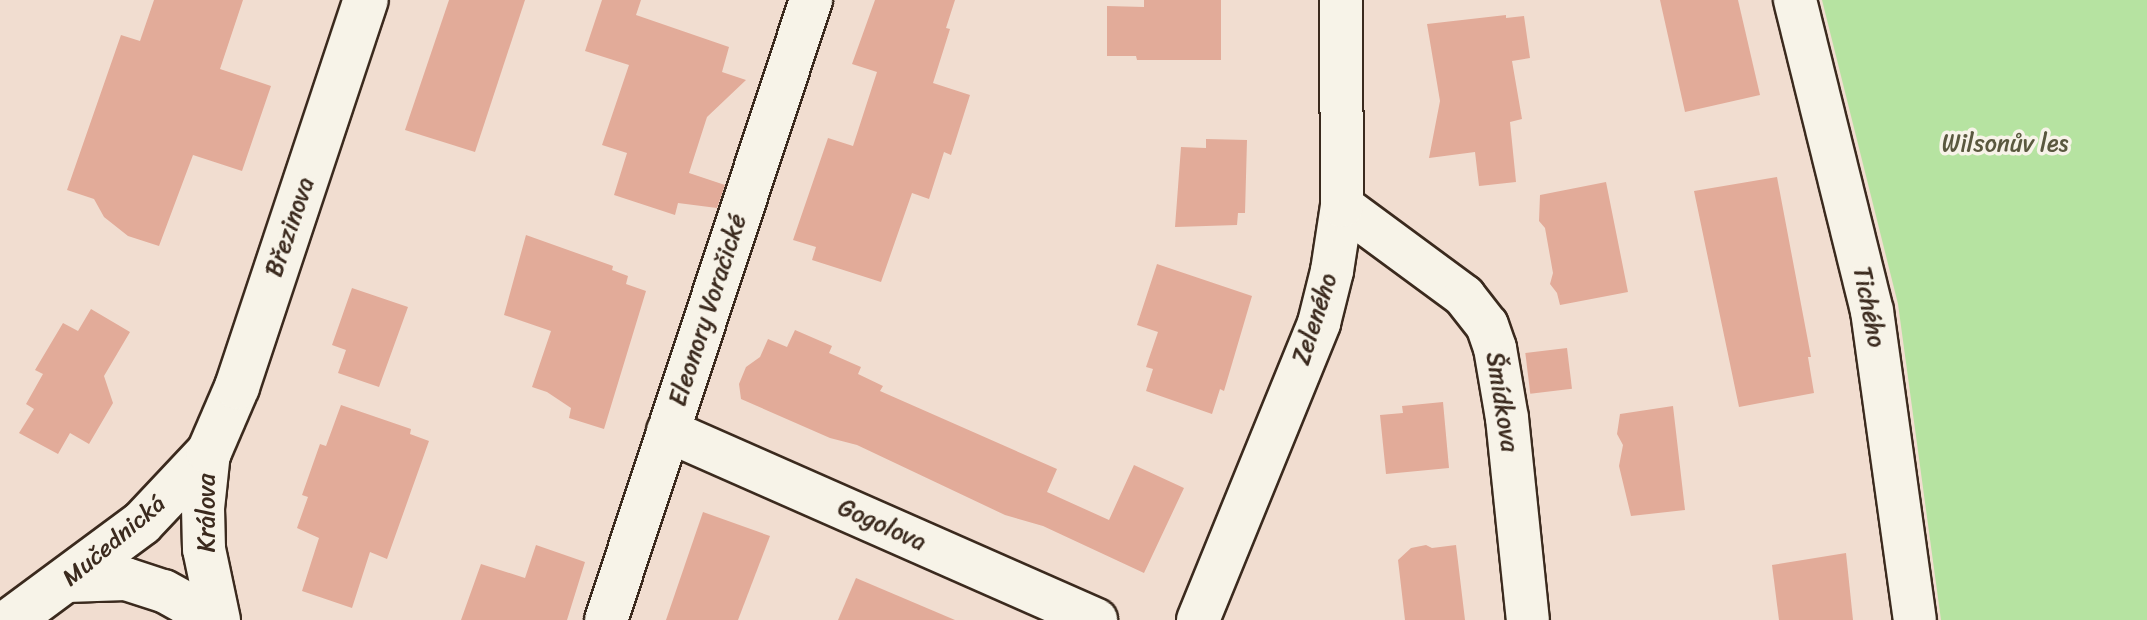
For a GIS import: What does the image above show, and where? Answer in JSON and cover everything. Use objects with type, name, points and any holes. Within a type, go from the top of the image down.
[{"type":"street","name":"Březinova","points":[[209,452],[237,387],[366,0]]},
{"type":"street","name":"Eleonory Voračické","points":[[606,620],[811,0]]},
{"type":"street","name":"Zeleného","points":[[1198,620],[1319,323],[1332,271],[1342,206],[1341,0]]},
{"type":"street","name":"Tichého","points":[[1795,0],[1872,311],[1915,620]]},
{"type":"street","name":"Šmídkova","points":[[1342,206],[1464,296],[1487,325],[1495,348],[1507,418],[1528,620]]},
{"type":"street","name":"Gogolova","points":[[668,431],[1096,620]]},
{"type":"street","name":"Mučednická","points":[[11,620],[142,523],[209,452]]},
{"type":"street","name":"Králova","points":[[209,452],[203,508],[204,549],[219,620]]},
{"type":"street","points":[[67,581],[126,579],[164,591],[187,604],[203,620]]},
{"type":"green space","name":"Wilsonův les","points":[[1822,0],[2147,0],[2147,620],[1941,620],[1898,304]]},
{"type":"building","points":[[154,0],[243,0],[220,69],[271,86],[242,171],[193,155],[159,246],[128,236],[104,217],[94,199],[67,190],[121,35],[140,41]]},
{"type":"building","points":[[449,0],[525,0],[475,152],[405,130]]},
{"type":"building","points":[[602,0],[641,0],[636,15],[729,47],[722,72],[746,80],[707,117],[689,173],[725,185],[717,208],[678,203],[675,215],[614,195],[627,153],[602,145],[629,65],[585,51]]},
{"type":"building","points":[[875,0],[955,0],[946,28],[950,29],[933,83],[970,95],[951,155],[944,152],[929,199],[912,193],[881,282],[812,260],[816,247],[793,240],[828,138],[853,146],[877,72],[852,64]]},
{"type":"building","points":[[1144,0],[1221,0],[1221,60],[1137,60],[1136,56],[1107,56],[1107,6],[1144,7]]},
{"type":"building","points":[[1660,0],[1738,0],[1760,95],[1685,112]]},
{"type":"building","points":[[1506,15],[1506,18],[1524,16],[1530,58],[1512,61],[1522,119],[1510,122],[1516,182],[1479,186],[1475,152],[1429,158],[1440,101],[1427,24]]},
{"type":"building","points":[[1206,139],[1247,140],[1245,213],[1238,213],[1237,225],[1175,227],[1181,147],[1206,148]]},
{"type":"building","points":[[1777,177],[1811,357],[1808,357],[1814,393],[1739,407],[1694,191]]},
{"type":"building","points":[[1606,182],[1628,292],[1560,305],[1557,293],[1550,284],[1553,273],[1545,228],[1539,221],[1540,195]]},
{"type":"building","points":[[526,235],[613,266],[612,270],[628,276],[626,284],[646,291],[604,429],[569,418],[571,408],[547,392],[532,387],[551,331],[504,315]]},
{"type":"building","points":[[1157,264],[1252,296],[1224,391],[1220,389],[1212,414],[1146,391],[1153,369],[1146,367],[1158,332],[1137,325]]},
{"type":"building","points":[[352,288],[408,307],[379,387],[338,373],[346,350],[332,345]]},
{"type":"building","points":[[91,309],[130,332],[104,376],[113,403],[89,444],[70,433],[58,454],[19,433],[34,409],[26,404],[43,374],[35,370],[63,323],[78,331]]},
{"type":"building","points":[[795,330],[832,346],[829,353],[861,367],[858,374],[883,386],[880,391],[1057,469],[1047,492],[1109,520],[1134,465],[1184,488],[1144,573],[1043,526],[1005,515],[857,445],[830,438],[741,399],[739,384],[746,367],[760,357],[768,339],[787,347]]},
{"type":"building","points":[[1567,348],[1572,389],[1530,394],[1525,353]]},
{"type":"building","points":[[1443,402],[1449,468],[1386,474],[1380,415],[1403,413],[1402,406]]},
{"type":"building","points":[[341,405],[411,429],[410,434],[429,441],[387,559],[370,552],[352,608],[302,591],[319,538],[297,528],[308,497],[302,495],[320,444],[326,446]]},
{"type":"building","points":[[1673,406],[1685,510],[1631,516],[1619,466],[1623,445],[1617,434],[1620,414]]},
{"type":"building","points":[[703,512],[770,536],[738,620],[666,620]]},
{"type":"building","points":[[536,545],[585,562],[567,620],[461,620],[481,564],[525,578]]},
{"type":"building","points":[[1426,545],[1432,548],[1456,545],[1465,620],[1405,620],[1398,560],[1411,548]]},
{"type":"building","points":[[1846,553],[1853,620],[1779,620],[1772,565]]},
{"type":"building","points":[[856,578],[955,620],[838,620]]}]
